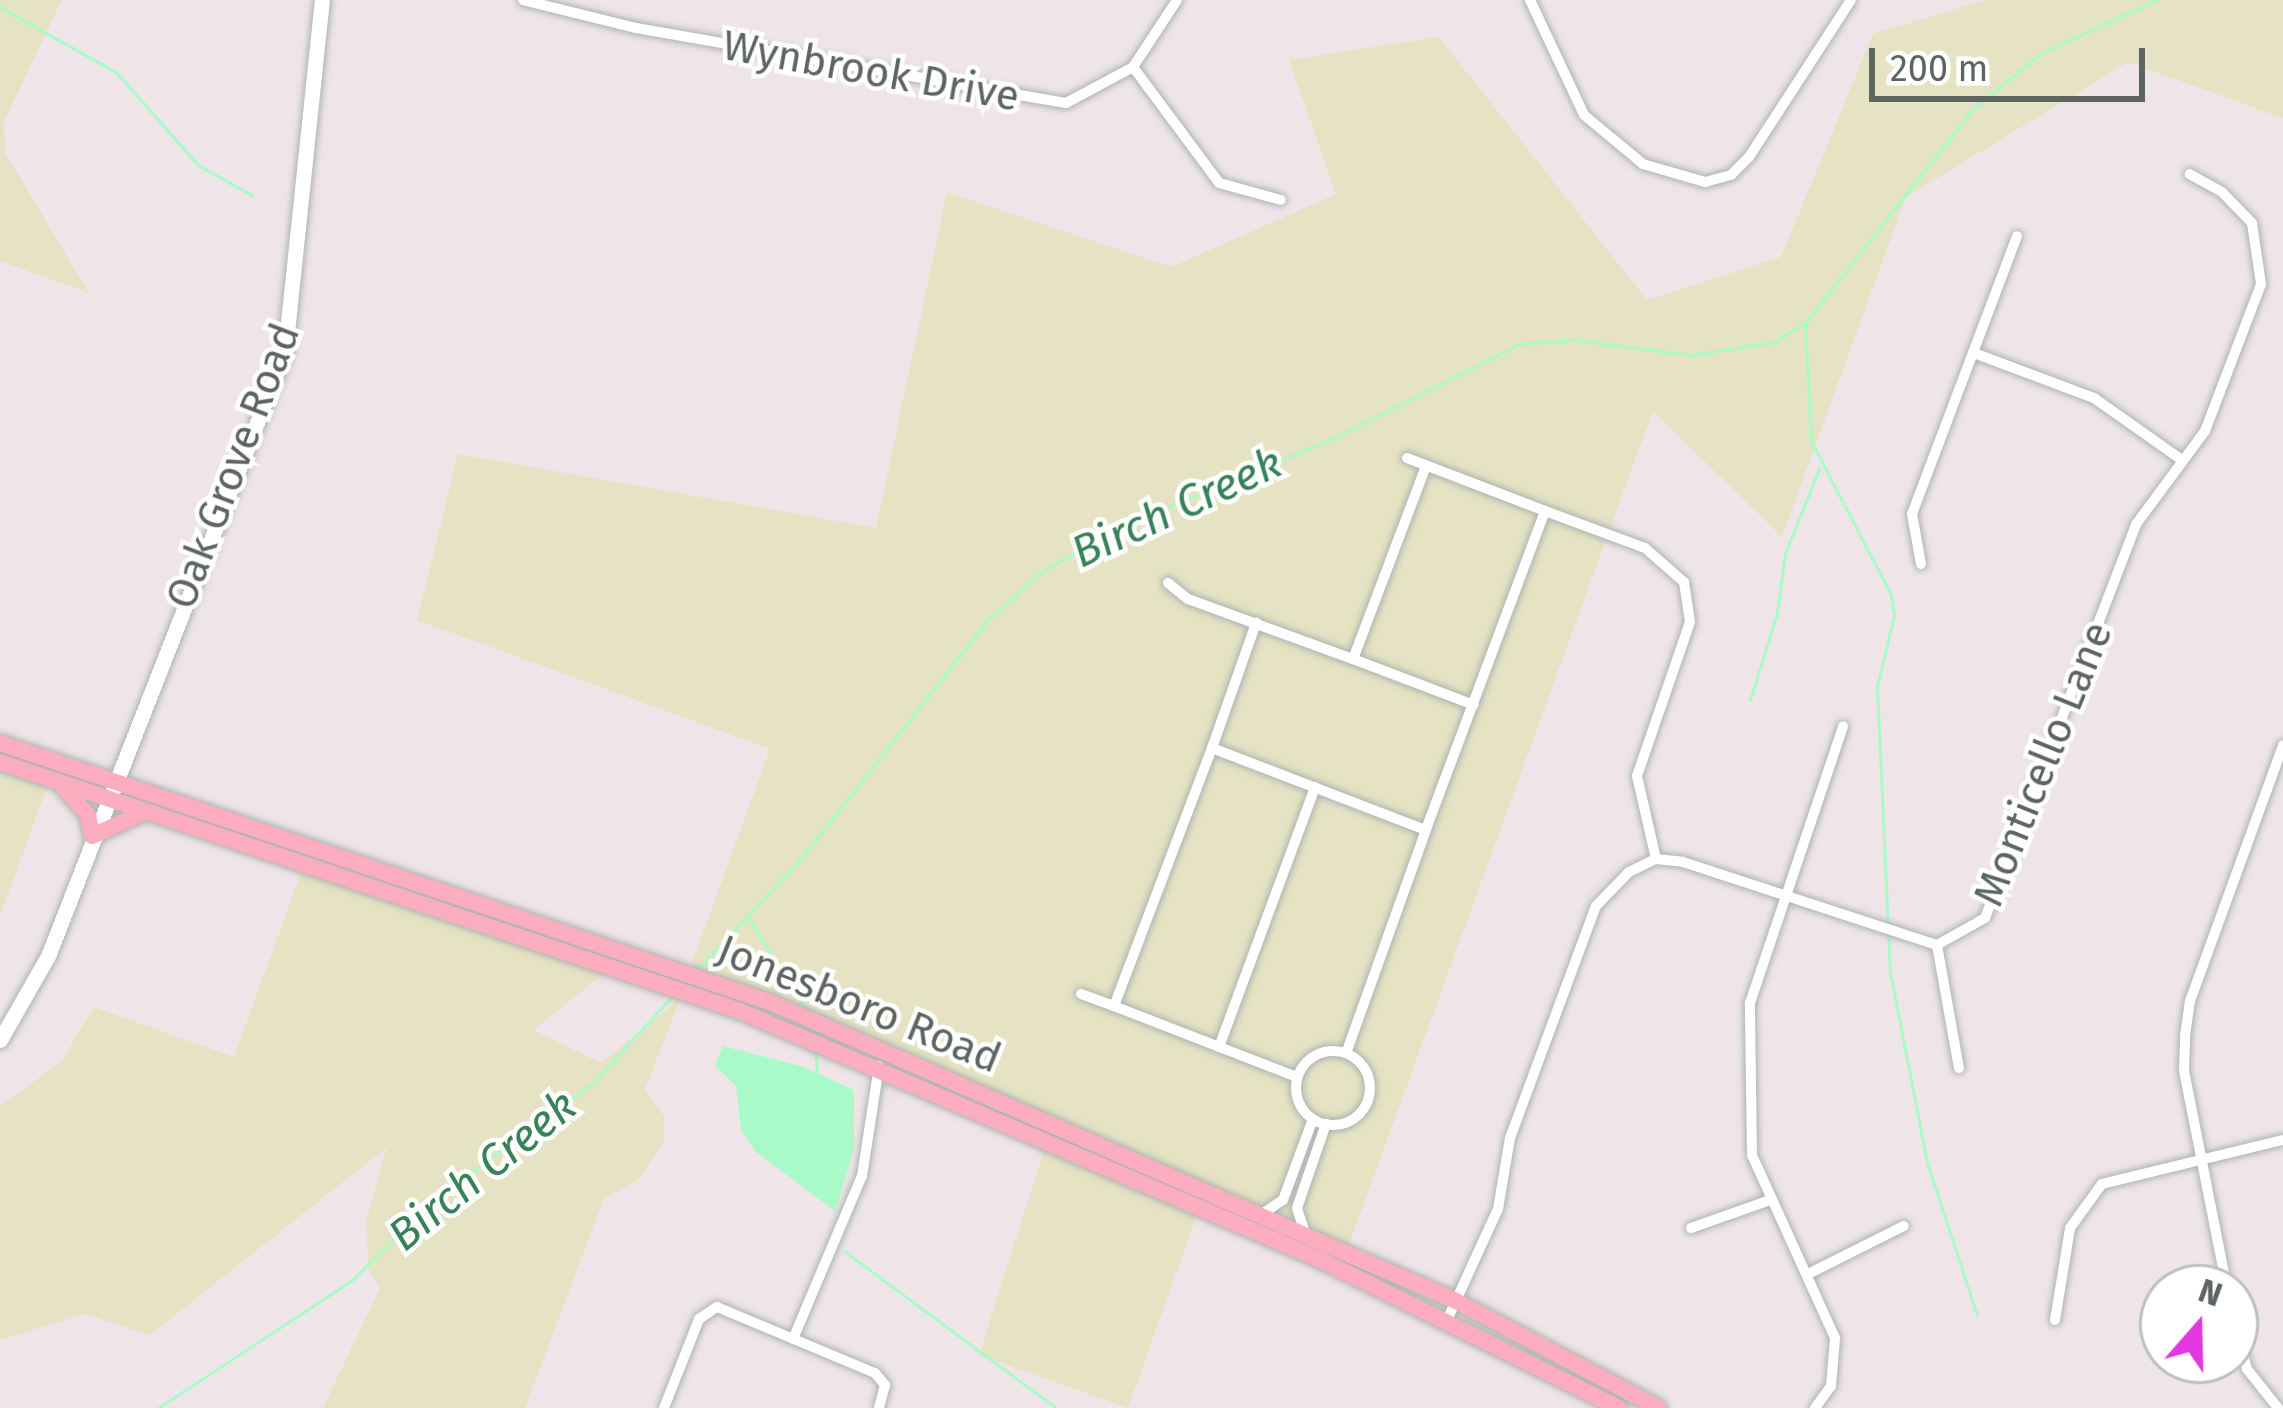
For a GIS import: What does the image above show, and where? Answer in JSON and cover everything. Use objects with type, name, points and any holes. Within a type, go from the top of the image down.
[{"type":"main road","name":"Jonesboro Road","points":[[0,743],[701,977],[1452,1310],[1659,1408]]},
{"type":"main road","name":"Jonesboro Road","points":[[0,762],[882,1059],[1305,1233],[1452,1310],[1619,1408]]},
{"type":"main road","points":[[58,782],[88,815],[92,836],[147,812]]},
{"type":"street","name":"Oak Grove Road","points":[[0,1040],[47,956],[105,798],[285,351],[322,0]]},
{"type":"street","name":"Wynbrook Drive","points":[[523,0],[1044,103],[1084,98],[1133,67],[1177,0]]},
{"type":"street","points":[[1530,0],[1584,115],[1643,164],[1706,182],[1731,175],[1749,157],[1851,0]]},
{"type":"street","points":[[1133,67],[1220,183],[1281,200]]},
{"type":"street","name":"Monticello Lane","points":[[1656,859],[1937,946],[1975,927],[1996,900],[2137,523],[2213,412],[2264,264],[2240,209],[2190,174]]},
{"type":"street","points":[[1921,564],[1912,514],[2017,236]]},
{"type":"street","points":[[1974,353],[2094,398],[2182,460]]},
{"type":"street","points":[[1407,458],[1645,548],[1684,582],[1690,622],[1637,776],[1656,859],[1607,888],[1596,906],[1510,1138],[1498,1209],[1452,1310]]},
{"type":"street","points":[[1353,659],[1426,466]]},
{"type":"street","points":[[1346,1053],[1545,511]]},
{"type":"street","points":[[1168,583],[1187,598],[1474,705]]},
{"type":"street","points":[[1114,1006],[1256,623]]},
{"type":"street","points":[[1815,1408],[1831,1386],[1837,1352],[1808,1274],[1770,1200],[1747,1135],[1750,1003],[1782,895],[1843,726]]},
{"type":"street","points":[[2222,1264],[2184,1070],[2190,1001],[2283,745]]},
{"type":"street","points":[[1212,748],[1426,830]]},
{"type":"street","points":[[1219,1047],[1315,787]]},
{"type":"street","points":[[1937,946],[1959,1068]]},
{"type":"street","points":[[1081,994],[1297,1077]]},
{"type":"street","points":[[1322,1052],[1346,1053],[1364,1068],[1366,1103],[1349,1120],[1319,1121],[1300,1105],[1297,1077],[1322,1052]]},
{"type":"street","points":[[793,1339],[862,1176],[882,1059]]},
{"type":"street","points":[[1262,1214],[1283,1199],[1319,1121]]},
{"type":"street","points":[[1305,1233],[1297,1208],[1319,1121]]},
{"type":"street","points":[[2055,1320],[2070,1228],[2086,1197],[2120,1174],[2283,1140]]},
{"type":"street","points":[[1691,1228],[1770,1200]]},
{"type":"street","points":[[1808,1274],[1904,1226]]},
{"type":"street","points":[[664,1408],[710,1309],[881,1378],[879,1408]]},
{"type":"street","points":[[2258,1384],[2278,1408]]},
{"type":"shaded area","points":[[0,0],[62,0],[4,121],[5,152],[89,293],[0,261]]},
{"type":"shaded area","points":[[1985,0],[2283,0],[2283,118],[2128,62],[1906,197],[1782,537],[1653,411],[1343,1261],[1201,1204],[1128,1408],[979,1355],[1053,1122],[680,999],[645,1090],[664,1116],[664,1142],[637,1181],[604,1198],[525,1408],[323,1408],[380,1288],[369,1273],[366,1221],[387,1147],[150,1335],[85,1314],[0,1340],[0,1106],[61,1062],[94,1007],[234,1057],[304,865],[606,972],[533,1030],[601,1063],[679,999],[770,749],[417,620],[458,454],[876,528],[947,192],[1172,267],[1336,194],[1289,60],[1439,37],[1647,300],[1781,257],[1873,34]]},
{"type":"shaded area","points":[[0,758],[51,777],[0,916]]},
{"type":"shaded area","points":[[723,1046],[804,1067],[854,1090],[854,1149],[835,1211],[755,1151],[741,1129],[736,1086],[715,1065]]},
{"type":"waterway","name":"Birch Creek","points":[[696,971],[804,855],[987,621],[1038,574],[1115,529],[1336,437],[1519,344],[1575,340],[1692,355],[1774,342],[1805,323],[1973,109],[2040,54],[2156,0]]},
{"type":"waterway","points":[[0,7],[116,72],[198,165],[253,196]]},
{"type":"waterway","points":[[1805,325],[1811,441],[1891,595],[1894,615],[1877,687],[1890,972],[1927,1163],[1977,1315]]},
{"type":"waterway","points":[[1750,700],[1777,613],[1785,553],[1819,469]]},
{"type":"waterway","points":[[748,917],[806,1010]]},
{"type":"waterway","name":"Birch Creek","points":[[158,1408],[352,1280],[436,1198],[593,1083],[673,995]]},
{"type":"waterway","points":[[815,1049],[817,1071]]},
{"type":"waterway","points":[[844,1251],[1056,1408]]}]
